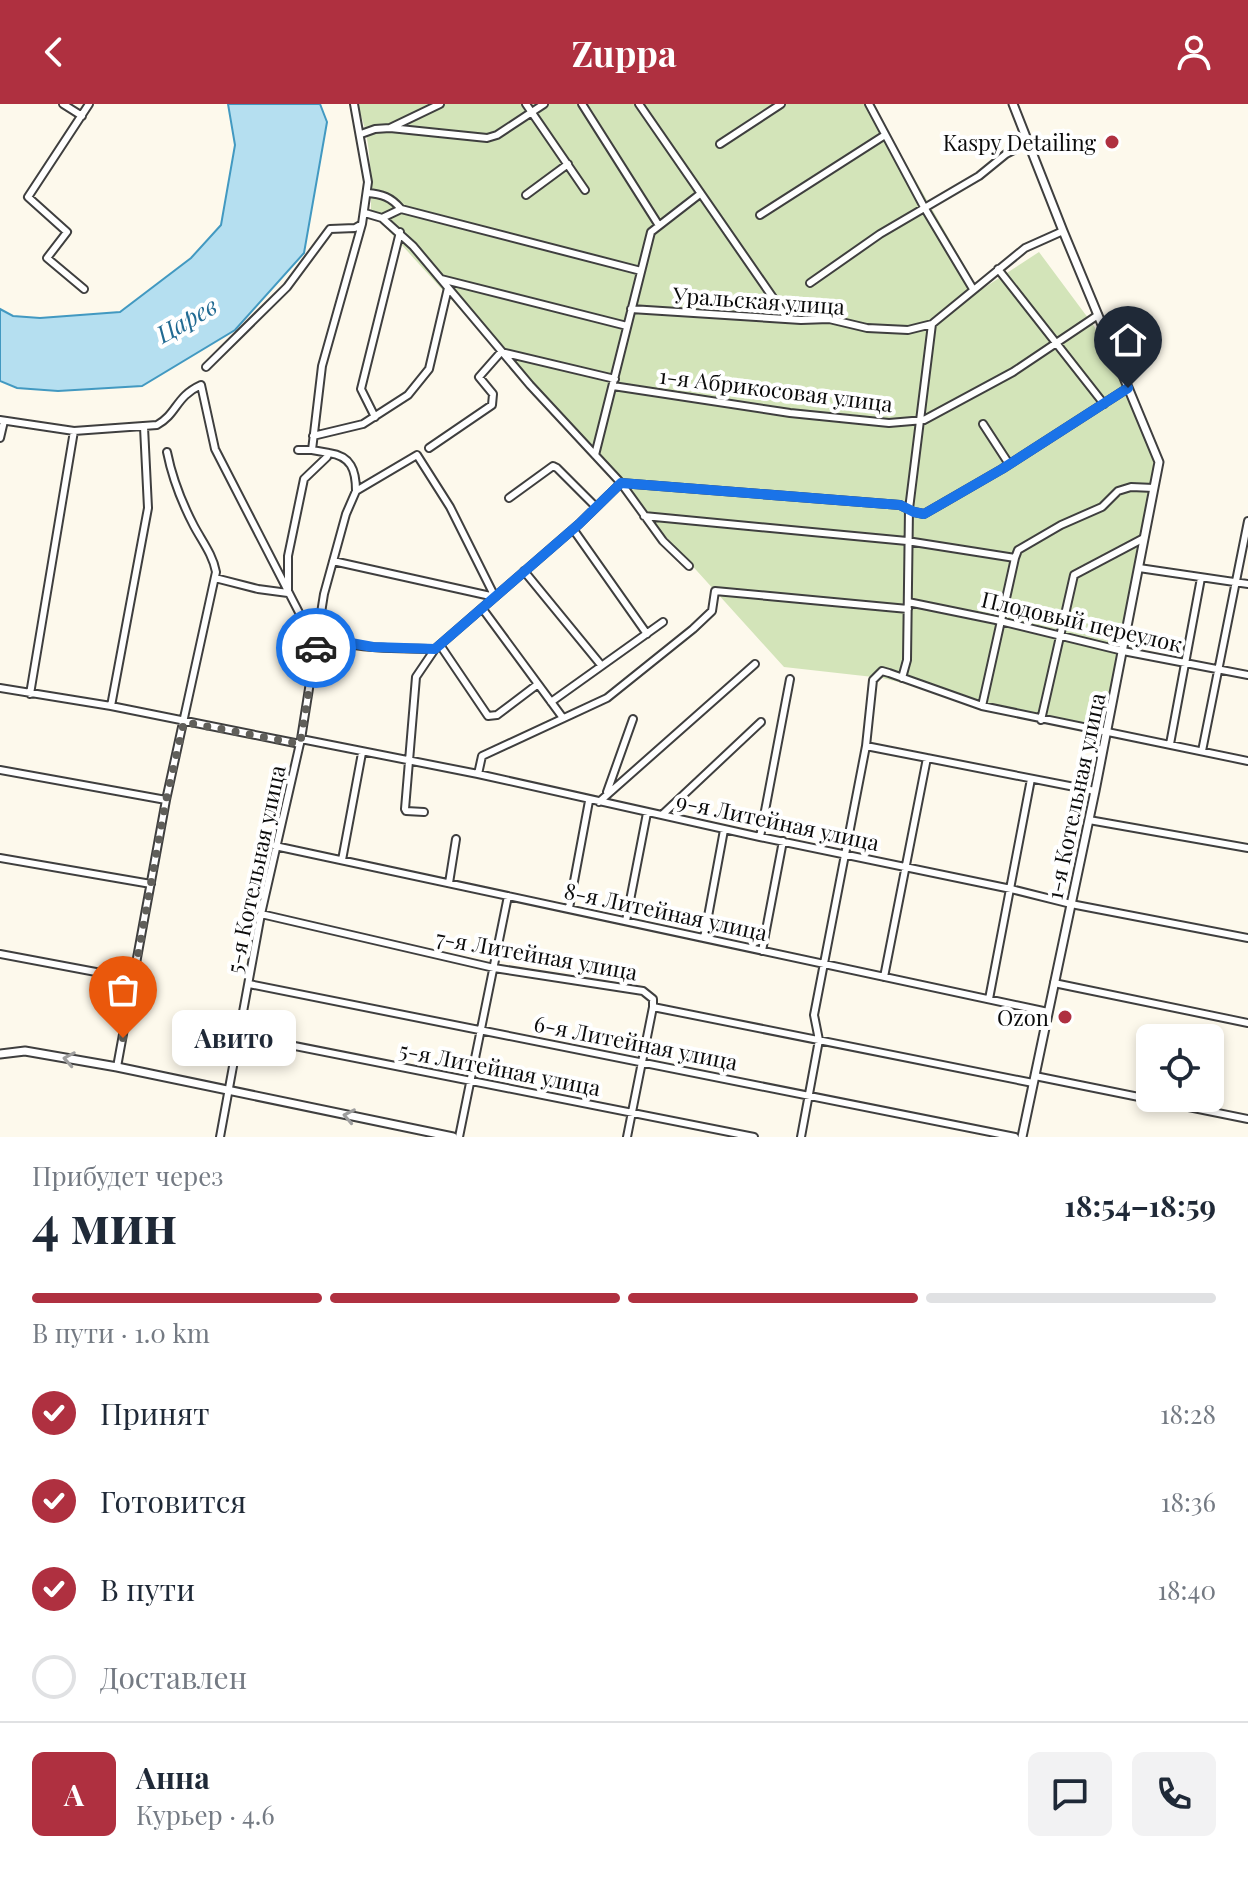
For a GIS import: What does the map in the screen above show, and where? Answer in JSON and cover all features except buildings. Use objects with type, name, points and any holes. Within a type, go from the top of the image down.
[{"type":"street","points":[[63,104],[82,116]]},
{"type":"street","points":[[84,289],[47,258],[67,232],[28,197],[89,104]]},
{"type":"street","points":[[312,450],[322,366],[365,213],[368,182],[354,104]]},
{"type":"street","points":[[390,128],[440,104]]},
{"type":"street","points":[[526,104],[585,190]]},
{"type":"street","points":[[361,134],[390,128],[487,138],[497,135],[544,104]]},
{"type":"street","points":[[582,104],[658,224]]},
{"type":"street","points":[[639,104],[787,318]]},
{"type":"street","points":[[720,144],[781,104]]},
{"type":"street","points":[[869,104],[924,207],[973,289]]},
{"type":"street","points":[[424,812],[405,809],[416,677],[437,647],[573,529],[621,483],[900,505],[924,514],[1128,388],[1013,104]]},
{"type":"street","points":[[760,215],[885,135]]},
{"type":"street","points":[[810,283],[1029,142]]},
{"type":"street","points":[[526,195],[568,164]]},
{"type":"street","points":[[367,193],[393,199],[401,209],[641,271]]},
{"type":"street","points":[[595,455],[651,232],[700,194]]},
{"type":"street","points":[[382,218],[401,209]]},
{"type":"street","points":[[365,213],[382,218],[400,232],[501,352],[621,483],[663,541],[689,566]]},
{"type":"street","points":[[206,367],[287,287],[330,229],[355,228],[362,224]]},
{"type":"street","points":[[902,678],[907,660],[909,509],[932,324],[1025,248],[1063,231]]},
{"type":"street","points":[[375,417],[361,389],[400,232]]},
{"type":"street","points":[[998,269],[1104,404]]},
{"type":"street","points":[[441,279],[627,326]]},
{"type":"street","points":[[313,436],[351,428],[375,417],[408,395],[429,369],[448,288]]},
{"type":"street","name":"Уральская улица","points":[[631,309],[829,319],[867,328],[908,330],[932,324]]},
{"type":"street","name":"1-я Абрикосовая улица","points":[[501,352],[614,382],[790,413],[889,423],[918,421],[949,408],[1058,344],[1098,315]]},
{"type":"street","points":[[429,448],[492,405],[493,394],[479,377],[480,372],[501,352]]},
{"type":"street","points":[[0,438],[2,421],[74,431],[157,425],[166,420],[185,393],[201,385],[215,449],[307,628],[318,637],[373,647],[437,647]]},
{"type":"street","name":"1-я Котельная улица","points":[[1022,1137],[1095,791],[1159,462],[1128,388]]},
{"type":"street","points":[[983,424],[1009,464]]},
{"type":"street","points":[[111,706],[148,508],[144,427]]},
{"type":"street","points":[[30,694],[74,431]]},
{"type":"street","points":[[298,450],[344,456],[356,476],[356,491]]},
{"type":"street","points":[[117,1067],[166,800],[215,578],[213,559],[189,516],[167,452]]},
{"type":"street","points":[[288,593],[288,556],[304,479],[329,453]]},
{"type":"street","points":[[356,491],[417,455],[450,507],[495,597]]},
{"type":"street","points":[[509,498],[553,466],[596,507]]},
{"type":"street","points":[[982,706],[1018,550],[1061,525],[1102,507],[1118,491],[1131,487],[1154,488]]},
{"type":"street","name":"5-я Котельная улица","points":[[220,1137],[261,914],[300,742],[333,561],[356,491]]},
{"type":"street","points":[[644,516],[907,541],[1015,558]]},
{"type":"street","points":[[1202,751],[1248,521]]},
{"type":"street","points":[[573,529],[647,634]]},
{"type":"street","points":[[1041,720],[1074,575],[1144,538]]},
{"type":"street","points":[[333,561],[495,597]]},
{"type":"street","points":[[1139,568],[1248,584]]},
{"type":"street","points":[[524,571],[601,665]]},
{"type":"street","points":[[215,578],[288,593]]},
{"type":"street","points":[[1170,744],[1201,578]]},
{"type":"street","name":"Плодовый переулок","points":[[563,718],[607,698],[662,656],[712,611],[715,591],[908,606],[1001,621],[1123,651],[1248,675]]},
{"type":"street","points":[[478,774],[482,756],[563,718],[482,608]]},
{"type":"street","points":[[551,702],[663,622]]},
{"type":"street","points":[[437,647],[488,716],[497,715],[538,684]]},
{"type":"street","points":[[599,802],[755,664]]},
{"type":"street","points":[[801,1137],[819,1040],[814,1015],[866,746],[873,680],[882,671],[982,706],[1248,761]]},
{"type":"street","points":[[760,837],[790,679]]},
{"type":"street","name":"9-я Литейная улица","points":[[0,688],[408,759],[1071,904],[1248,938]]},
{"type":"street","points":[[606,796],[633,719]]},
{"type":"street","points":[[663,814],[761,722]]},
{"type":"street","points":[[866,746],[1095,791]]},
{"type":"street","points":[[342,860],[362,753]]},
{"type":"street","points":[[884,977],[927,758]]},
{"type":"street","points":[[0,770],[166,800]]},
{"type":"street","points":[[989,999],[1031,779]]},
{"type":"street","points":[[569,908],[589,801]]},
{"type":"street","points":[[626,921],[647,813]]},
{"type":"street","points":[[1089,820],[1248,848]]},
{"type":"street","points":[[704,938],[724,830]]},
{"type":"street","points":[[449,883],[456,839]]},
{"type":"street","points":[[762,951],[783,841]]},
{"type":"street","name":"8-я Литейная улица","points":[[275,846],[1048,1012]]},
{"type":"street","points":[[0,858],[151,884]]},
{"type":"street","points":[[459,1137],[508,896]]},
{"type":"street","name":"7-я Литейная улица","points":[[261,914],[494,968],[643,991],[653,999],[653,1007],[1248,1119]]},
{"type":"street","points":[[0,954],[133,979]]},
{"type":"street","points":[[1054,983],[1248,1023]]},
{"type":"street","name":"6-я Литейная улица","points":[[249,984],[1015,1137]]},
{"type":"street","points":[[627,1137],[653,1007]]},
{"type":"street","name":"5-я Литейная улица","points":[[239,1035],[754,1137]]},
{"type":"street","points":[[0,1054],[25,1051],[117,1067],[453,1137]]},
{"type":"green space","points":[[356,104],[872,104],[979,291],[1039,252],[1094,326],[1124,385],[1154,462],[1104,731],[882,678],[784,667],[371,211],[368,143]]},
{"type":"water","name":"Царев","points":[[228,104],[320,104],[327,122],[304,253],[235,330],[142,386],[58,391],[17,388],[0,381],[0,309],[13,316],[40,318],[120,312],[191,258],[221,225],[235,145]]},
{"type":"way so far","points":[[123,1038],[166,800],[184,722],[300,744],[316,648]]},
{"type":"place","name":"Kaspy Detailing","points":[[1112,142]]},
{"type":"place","name":"Ozon","points":[[1065,1017]]},
{"type":"place","name":"Авито","points":[[123,1038]]},
{"type":"route","points":[[316,648],[318,637],[373,647],[435,649],[579,524],[621,483],[900,505],[924,514],[1002,469],[1128,388]]}]
